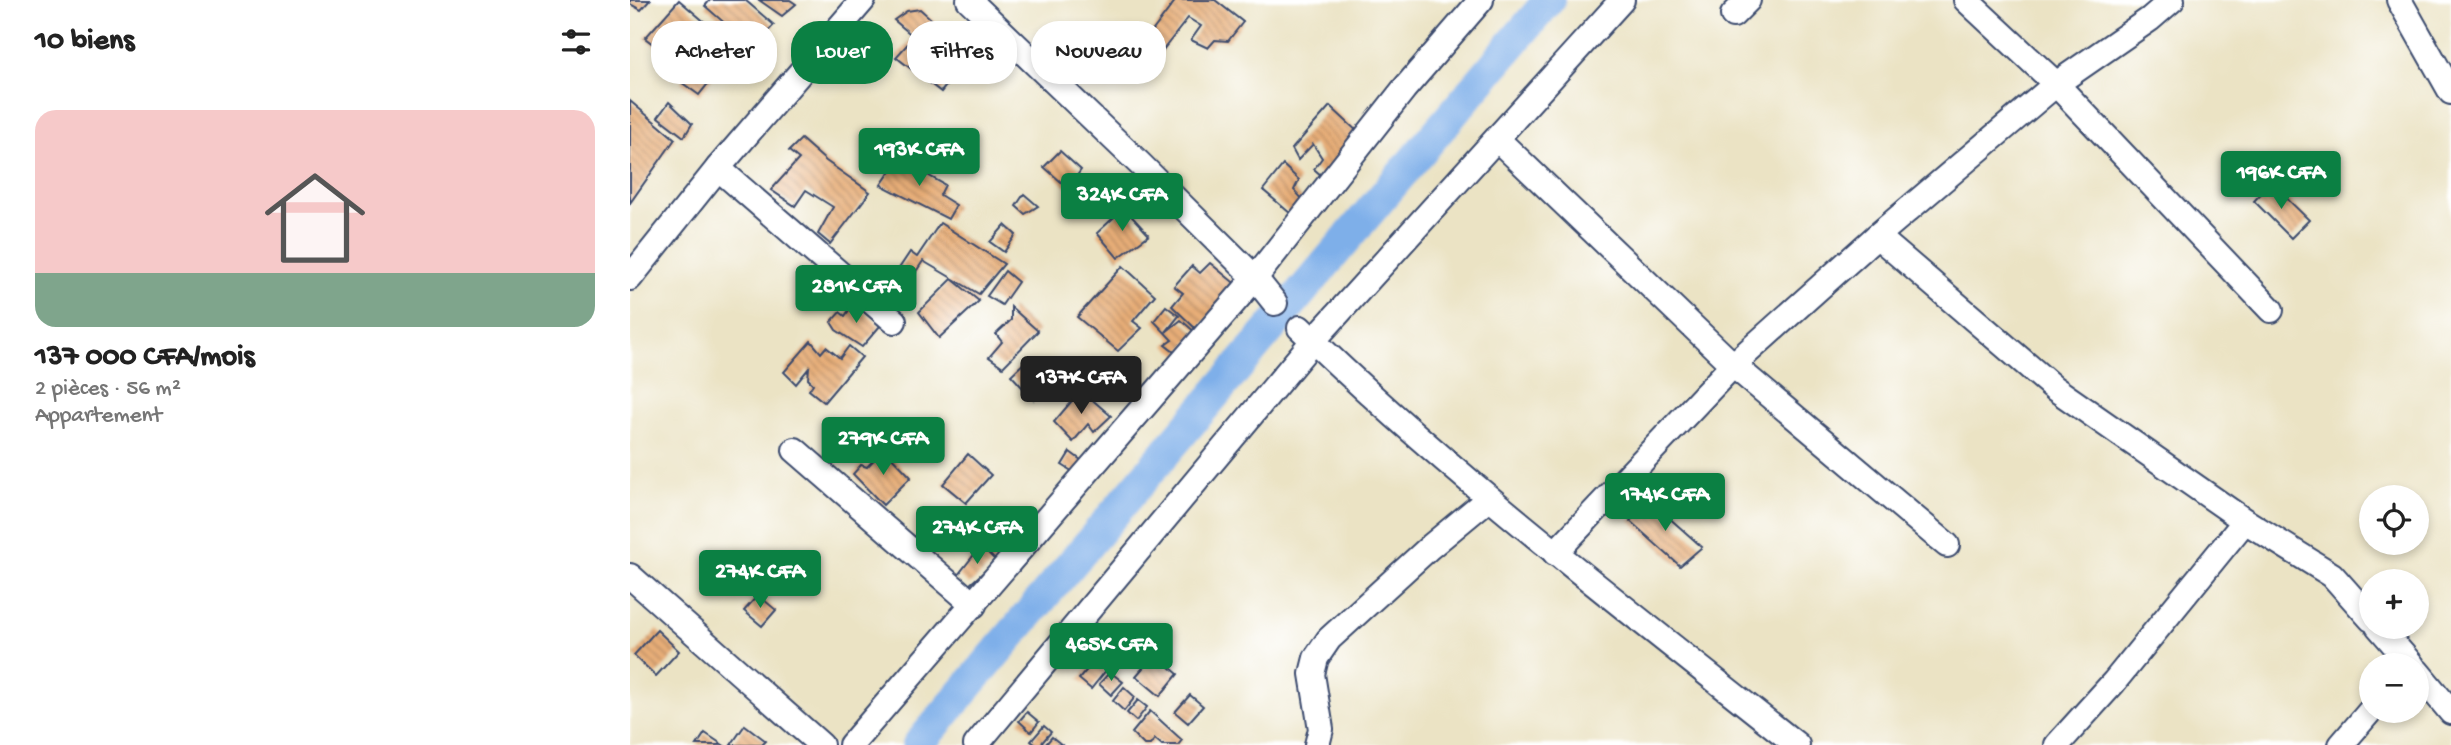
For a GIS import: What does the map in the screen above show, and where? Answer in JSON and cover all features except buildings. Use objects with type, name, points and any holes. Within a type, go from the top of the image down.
[{"type":"street","points":[[630,278],[718,168],[863,0]]},
{"type":"street","points":[[969,0],[1255,278],[1275,303]]},
{"type":"street","points":[[860,742],[1255,278],[1404,89],[1481,0]]},
{"type":"street","points":[[976,745],[1307,335],[1497,139],[1622,0]]},
{"type":"street","points":[[1966,0],[2056,84],[2271,310]]},
{"type":"street","points":[[1555,553],[1733,365],[1877,236],[2143,9],[2172,0]]},
{"type":"street","points":[[2399,0],[2451,92]]},
{"type":"street","points":[[1497,139],[1733,365],[1947,545]]},
{"type":"street","points":[[718,168],[894,321]]},
{"type":"street","points":[[1877,236],[2054,388],[2245,521],[2332,575],[2359,605]]},
{"type":"street","points":[[1307,335],[1489,499],[1797,745]]},
{"type":"street","points":[[795,450],[974,605]]},
{"type":"street","points":[[1317,745],[1321,729],[1312,674],[1316,657],[1329,639],[1430,547],[1489,499]]},
{"type":"street","points":[[2057,745],[2163,624],[2245,521]]},
{"type":"street","points":[[630,576],[821,745]]},
{"type":"street","points":[[2389,639],[2401,653]]},
{"type":"street","points":[[2429,685],[2451,712]]},
{"type":"street","points":[[2341,745],[2360,723]]},
{"type":"waterway","points":[[918,745],[1549,0]]}]
